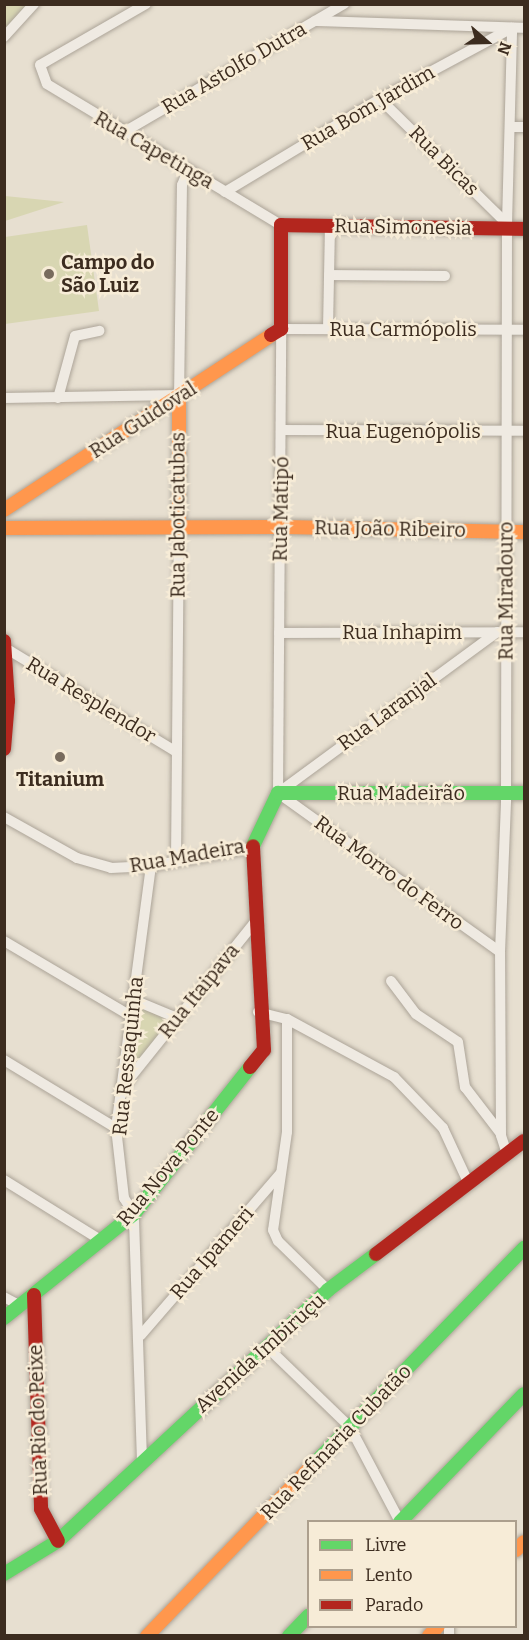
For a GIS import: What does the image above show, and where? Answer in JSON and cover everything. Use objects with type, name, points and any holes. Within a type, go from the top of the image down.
[{"type":"street","points":[[4,37],[34,4]]},
{"type":"street","name":"Rua Capetinga","points":[[146,4],[40,65],[47,84],[61,96],[281,225]]},
{"type":"street","name":"Rua Astolfo Dutra","points":[[124,132],[344,4]]},
{"type":"street","points":[[315,21],[525,28]]},
{"type":"street","name":"Rua Bom Jardim","points":[[225,192],[380,99],[512,28]]},
{"type":"street","name":"Rua Miradouro","points":[[507,1154],[501,1135],[500,952],[505,793],[501,632],[508,431],[507,226],[512,28]]},
{"type":"street","name":"Rua Bicas","points":[[380,99],[507,226]]},
{"type":"street","points":[[510,127],[525,127]]},
{"type":"street","name":"Rua Jaboticatubas","points":[[176,861],[175,751],[182,185],[188,170]]},
{"type":"street","name":"Rua Simonesia","points":[[281,225],[525,228]]},
{"type":"street","name":"Rua Matipó","points":[[278,793],[281,225]]},
{"type":"street","points":[[328,329],[330,226]]},
{"type":"street","points":[[329,275],[445,276]]},
{"type":"street","name":"Rua Guidoval","points":[[10,506],[281,329]]},
{"type":"street","name":"Rua Carmópolis","points":[[281,329],[525,330]]},
{"type":"street","points":[[58,398],[75,336],[99,331]]},
{"type":"street","points":[[4,398],[179,397]]},
{"type":"street","name":"Rua Eugenópolis","points":[[281,430],[525,431]]},
{"type":"street","points":[[10,506],[12,517],[20,528]]},
{"type":"street","name":"Rua João Ribeiro","points":[[4,528],[281,527],[525,532]]},
{"type":"street","name":"Rua Laranjal","points":[[278,793],[501,632]]},
{"type":"street","name":"Rua Inhapim","points":[[279,633],[525,632]]},
{"type":"street","points":[[4,749],[6,645]]},
{"type":"street","name":"Rua Resplendor","points":[[6,645],[175,751]]},
{"type":"street","name":"Rua Madeirão","points":[[278,793],[525,793]]},
{"type":"street","name":"Rua Madeira","points":[[4,817],[77,858],[111,868],[152,866],[252,848],[278,793]]},
{"type":"street","name":"Rua Morro do Ferro","points":[[278,793],[500,952]]},
{"type":"street","points":[[252,848],[258,1012],[287,1019],[394,1077],[443,1128],[468,1182]]},
{"type":"street","name":"Rua Ressaquinha","points":[[142,1461],[141,1335],[134,1214],[124,1198],[116,1128],[152,866]]},
{"type":"street","name":"Rua Itaipava","points":[[121,1089],[255,922]]},
{"type":"street","points":[[4,941],[131,1016]]},
{"type":"street","points":[[391,981],[416,1014],[458,1042],[465,1087],[501,1135]]},
{"type":"street","points":[[134,1000],[177,1017]]},
{"type":"street","name":"Rua Nova Ponte","points":[[4,1318],[134,1214],[264,1050],[258,1012]]},
{"type":"street","points":[[287,1019],[284,1170],[273,1230],[278,1241],[328,1290]]},
{"type":"street","points":[[4,1060],[116,1128]]},
{"type":"street","name":"Avenida Imbiruçu","points":[[4,1574],[58,1541],[328,1290],[468,1182],[525,1142]]},
{"type":"street","name":"Rua Ipameri","points":[[141,1335],[284,1170]]},
{"type":"street","points":[[4,1180],[102,1241]]},
{"type":"street","name":"Rua Refinaria Cubatão","points":[[147,1635],[525,1248]]},
{"type":"street","name":"Rua Rio do Peixe","points":[[34,1295],[41,1509],[58,1541]]},
{"type":"street","points":[[4,1297],[20,1306]]},
{"type":"street","points":[[266,1346],[350,1428],[399,1520]]},
{"type":"street","points":[[401,1520],[525,1394]]},
{"type":"street","points":[[289,1635],[307,1618]]},
{"type":"shaded area","points":[[5,5],[28,5],[5,30]]},
{"type":"shaded area","points":[[5,196],[64,202],[5,221]]},
{"type":"shaded area","name":"Campo do São Luiz","points":[[87,225],[99,311],[5,324],[5,237]]},
{"type":"shaded area","points":[[134,1002],[173,1018],[123,1085]]},
{"type":"traffic: fast","points":[[253,846],[278,793],[524,793]]},
{"type":"traffic: fast","points":[[4,1318],[134,1214],[250,1067]]},
{"type":"traffic: fast","points":[[313,1465],[524,1248]]},
{"type":"traffic: fast","points":[[4,1574],[58,1541],[328,1290],[376,1254]]},
{"type":"traffic: fast","points":[[402,1520],[524,1394]]},
{"type":"traffic: fast","points":[[289,1636],[307,1617]]},
{"type":"traffic: slow","points":[[4,510],[271,335]]},
{"type":"traffic: slow","points":[[179,398],[179,528]]},
{"type":"traffic: slow","points":[[4,528],[281,527],[524,532]]},
{"type":"traffic: slow","points":[[147,1636],[313,1465]]},
{"type":"traffic: slow","points":[[517,1549],[524,1542]]},
{"type":"traffic: slow","points":[[429,1636],[436,1628]]},
{"type":"traffic: jam","points":[[271,335],[281,329],[281,225],[524,229]]},
{"type":"traffic: jam","points":[[4,641],[8,701],[4,749]]},
{"type":"traffic: jam","points":[[250,1067],[264,1050],[253,846]]},
{"type":"traffic: jam","points":[[376,1254],[524,1141]]},
{"type":"traffic: jam","points":[[34,1295],[41,1509],[58,1541]]},
{"type":"place","name":"Campo do São Luiz","points":[[49,274]]},
{"type":"place","name":"Titanium","points":[[60,757]]}]
